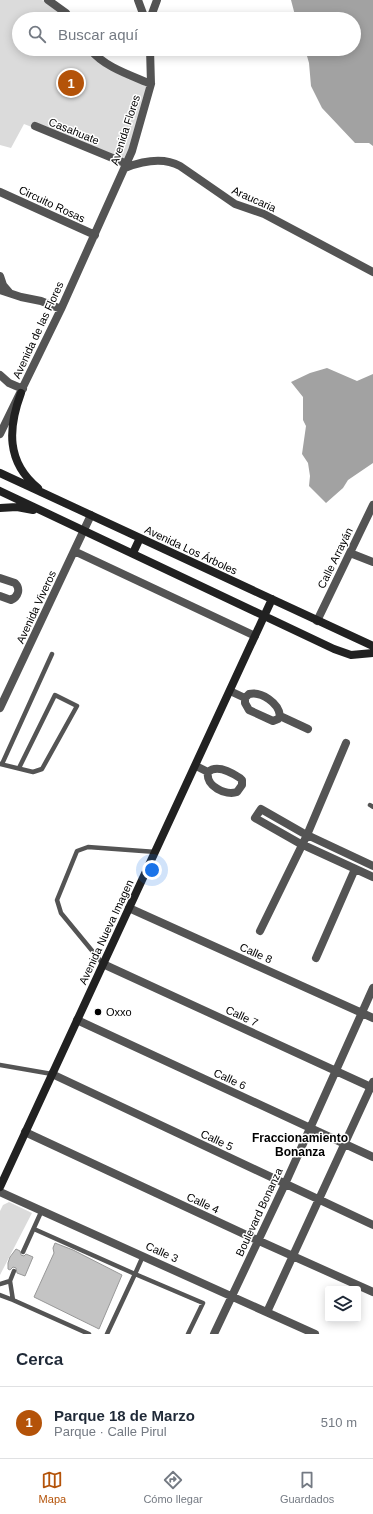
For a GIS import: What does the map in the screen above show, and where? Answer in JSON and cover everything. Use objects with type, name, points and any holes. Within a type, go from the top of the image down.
[{"type":"street","points":[[48,0],[65,12]]},
{"type":"street","points":[[138,0],[142,12]]},
{"type":"street","points":[[153,12],[157,0]]},
{"type":"street","points":[[96,56],[109,65],[151,84]]},
{"type":"street","name":"Avenida Flores","points":[[95,235],[126,166],[139,130],[151,84],[150,56]]},
{"type":"street","name":"Casahuate","points":[[35,126],[126,166]]},
{"type":"street","name":"Araucaria","points":[[126,166],[161,160],[171,161],[235,204],[264,214],[373,272]]},
{"type":"street","name":"Circuito Rosas","points":[[0,192],[95,235]]},
{"type":"street","name":"Avenida de las Flores","points":[[0,434],[22,391],[95,235]]},
{"type":"street","points":[[0,276],[3,285],[11,294]]},
{"type":"street","points":[[0,290],[34,299],[61,309]]},
{"type":"street","points":[[0,375],[22,391],[12,423],[14,449],[19,463],[26,475],[46,494]]},
{"type":"street","name":"Avenida Los Árboles","points":[[0,473],[373,646]]},
{"type":"street","points":[[0,491],[343,652],[359,655],[373,653]]},
{"type":"street","name":"Calle Arrayán","points":[[317,620],[373,506]]},
{"type":"street","points":[[0,508],[25,508],[56,518]]},
{"type":"street","name":"Avenida Viveros","points":[[0,708],[91,515]]},
{"type":"street","points":[[133,553],[140,538]]},
{"type":"street","points":[[74,551],[255,636]]},
{"type":"street","points":[[350,553],[373,562]]},
{"type":"street","points":[[0,578],[15,583],[17,585],[18,592],[15,598],[11,600],[0,596]]},
{"type":"street","name":"Avenida Nueva Imagen","points":[[0,1187],[2,1177],[26,1132],[272,599]]},
{"type":"street","points":[[230,691],[245,698]]},
{"type":"street","points":[[245,698],[249,694],[255,694],[272,701],[278,708],[280,716]]},
{"type":"street","points":[[245,698],[245,703],[249,710],[273,721],[278,719],[280,716]]},
{"type":"street","points":[[280,716],[308,729]]},
{"type":"street","points":[[260,931],[303,844],[346,743]]},
{"type":"street","points":[[196,766],[208,772]]},
{"type":"street","points":[[373,866],[307,835],[261,809],[255,818],[303,844],[373,877]]},
{"type":"street","points":[[316,958],[352,868],[352,857]]},
{"type":"street","name":"Calle 8","points":[[129,908],[373,1018]]},
{"type":"street","name":"Calle 7","points":[[103,964],[335,1071],[372,1086]]},
{"type":"street","name":"Boulevard Bonanza","points":[[214,1334],[257,1240],[285,1184],[373,988]]},
{"type":"street","name":"Calle 6","points":[[77,1020],[373,1157]]},
{"type":"street","name":"Calle 5","points":[[52,1074],[373,1225]]},
{"type":"street","points":[[267,1312],[372,1086]]},
{"type":"street","name":"Calle 4","points":[[26,1132],[257,1240],[373,1292]]},
{"type":"street","name":"Calle 3","points":[[0,1192],[315,1334]]},
{"type":"lane","points":[[19,768],[55,695],[77,706],[42,769],[33,772],[1,764],[52,654]]},
{"type":"lane","points":[[103,964],[61,913],[57,900],[77,851],[88,848],[156,852]]},
{"type":"lane","points":[[0,1065],[52,1074]]},
{"type":"lane","points":[[23,1252],[42,1210]]},
{"type":"lane","points":[[34,1229],[202,1303],[188,1334]]},
{"type":"lane","points":[[107,1334],[143,1256]]},
{"type":"lane","points":[[13,1300],[10,1281],[14,1271]]},
{"type":"lane","points":[[0,1284],[10,1281]]},
{"type":"lane","points":[[0,1295],[89,1334]]},
{"type":"shaded area","points":[[0,0],[42,0],[59,12],[12,12],[12,56],[99,56],[149,86],[127,164],[24,124],[11,148],[0,145]]},
{"type":"shaded area","points":[[291,0],[373,0],[373,146],[369,143],[355,143],[322,108],[311,86],[307,56],[361,56],[361,12],[294,12]]},
{"type":"shaded area","points":[[327,368],[357,381],[373,374],[373,463],[348,480],[343,488],[326,503],[309,486],[310,476],[308,463],[302,454],[306,426],[303,420],[303,397],[291,382],[310,373]]},
{"type":"shaded area","points":[[9,1202],[32,1213],[0,1275],[0,1211],[3,1205]]},
{"type":"building","points":[[55,1243],[73,1250],[122,1275],[99,1329],[34,1297],[54,1253],[53,1248]]},
{"type":"building","points":[[16,1249],[20,1251],[21,1255],[24,1256],[26,1254],[33,1257],[25,1276],[17,1273],[16,1268],[13,1267],[10,1270],[8,1269],[10,1257]]},
{"type":"place","name":"Parque 18 de Marzo","points":[[71,83]]},
{"type":"place","name":"Oxxo","points":[[98,1012]]},
{"type":"district","name":"Fraccionamiento Bonanza","points":[[300,1145]]}]
